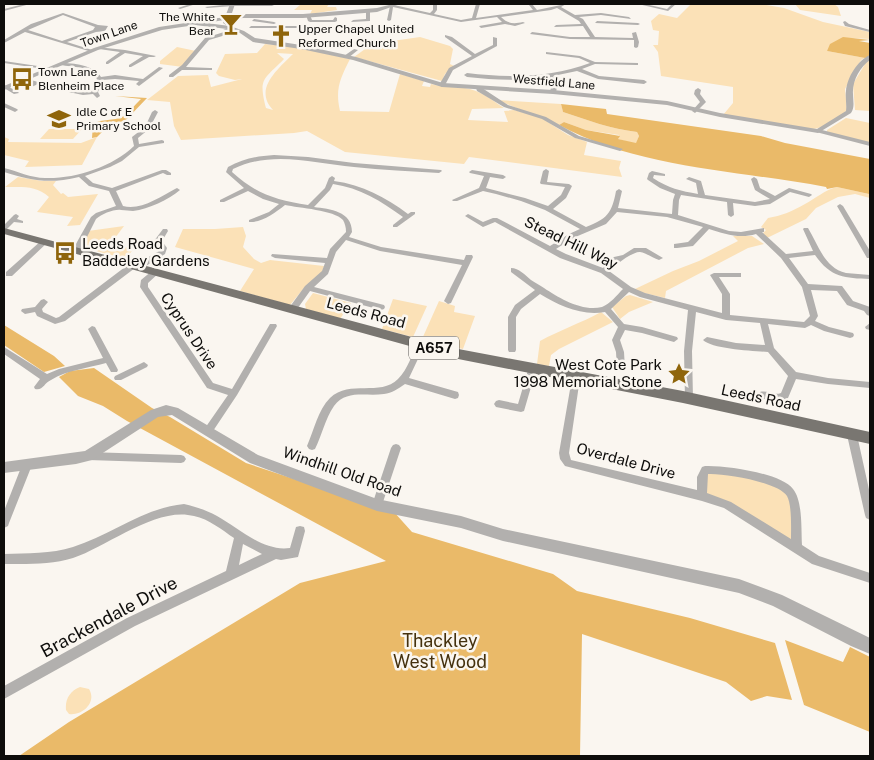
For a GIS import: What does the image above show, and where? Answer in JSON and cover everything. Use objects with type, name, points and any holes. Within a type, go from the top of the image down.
[{"type":"main road","name":"Leeds Road","points":[[11,227],[44,242],[421,344],[532,370],[689,399],[870,438]]},
{"type":"street","points":[[4,10],[28,4]]},
{"type":"street","points":[[180,8],[194,4]]},
{"type":"street","points":[[431,15],[435,10],[435,4]]},
{"type":"street","points":[[474,18],[478,4]]},
{"type":"street","points":[[524,4],[530,4],[535,10]]},
{"type":"street","points":[[389,20],[394,6],[461,21],[558,7],[564,4]]},
{"type":"street","points":[[640,4],[668,10],[674,4]]},
{"type":"street","points":[[170,76],[206,41],[214,36],[222,36],[227,33],[225,31],[230,27],[226,19],[231,5]]},
{"type":"street","points":[[207,7],[272,5]]},
{"type":"street","name":"Town Lane","points":[[5,88],[90,51],[161,28],[226,19],[308,16],[394,6]]},
{"type":"street","points":[[558,7],[576,16],[593,38]]},
{"type":"street","points":[[592,8],[601,9],[601,14]]},
{"type":"street","points":[[353,21],[368,20],[368,10]]},
{"type":"street","points":[[625,13],[632,14],[629,21]]},
{"type":"street","points":[[4,41],[58,15],[68,14],[96,28],[63,42]]},
{"type":"street","points":[[576,16],[601,14],[638,24]]},
{"type":"street","points":[[308,16],[310,21],[335,20],[335,18]]},
{"type":"street","points":[[498,16],[505,22]]},
{"type":"street","points":[[242,32],[250,29],[255,18],[280,23]]},
{"type":"street","points":[[597,22],[629,21]]},
{"type":"street","points":[[482,25],[505,22],[523,25]]},
{"type":"street","points":[[845,22],[847,25],[870,31]]},
{"type":"street","name":"Westfield Lane","points":[[196,24],[230,27],[242,32],[252,40],[301,47],[346,57],[442,85],[553,92],[667,103],[695,111],[818,131]]},
{"type":"street","points":[[556,26],[584,25]]},
{"type":"street","points":[[251,27],[309,27]]},
{"type":"street","points":[[24,30],[90,51]]},
{"type":"street","points":[[634,33],[637,42],[636,47]]},
{"type":"street","points":[[532,34],[570,38],[635,39]]},
{"type":"street","points":[[447,36],[455,40],[460,48],[475,56]]},
{"type":"street","points":[[442,85],[451,69],[495,46],[495,38]]},
{"type":"street","points":[[99,48],[154,56]]},
{"type":"street","points":[[346,57],[356,50]]},
{"type":"street","points":[[108,63],[125,51]]},
{"type":"street","points":[[548,53],[580,57],[594,62],[636,64]]},
{"type":"street","points":[[131,66],[148,55]]},
{"type":"street","points":[[818,131],[849,112],[851,106],[849,91],[852,82],[863,61],[870,57]]},
{"type":"street","points":[[4,62],[50,69]]},
{"type":"street","points":[[468,75],[509,79],[549,75],[579,70],[594,62]]},
{"type":"street","points":[[61,89],[96,94],[100,78],[91,69],[62,64]]},
{"type":"street","points":[[137,86],[141,80],[161,68]]},
{"type":"street","points":[[180,68],[210,68]]},
{"type":"street","points":[[579,70],[598,77],[644,82]]},
{"type":"street","points":[[549,75],[555,82],[553,92]]},
{"type":"street","points":[[100,78],[115,77],[141,80]]},
{"type":"street","points":[[5,88],[16,93]]},
{"type":"street","points":[[480,88],[479,90],[489,97],[506,106],[544,118],[577,137],[620,149]]},
{"type":"street","points":[[695,111],[703,102],[698,94],[698,90]]},
{"type":"street","points":[[4,105],[15,110]]},
{"type":"street","points":[[137,146],[135,137],[147,128],[155,111]]},
{"type":"street","points":[[818,131],[870,144]]},
{"type":"street","points":[[4,178],[7,171],[43,180],[80,175],[122,159],[137,146],[162,142]]},
{"type":"street","points":[[292,310],[308,288],[320,278],[333,251],[346,238],[350,226],[346,219],[336,213],[265,200],[248,189],[232,175],[229,169],[236,164],[263,158],[302,157],[356,165],[439,171]]},
{"type":"street","points":[[80,175],[88,184],[94,187],[112,190],[153,174],[164,171],[169,174]]},
{"type":"street","points":[[472,172],[503,177]]},
{"type":"street","points":[[546,172],[543,183],[569,186],[568,192],[558,203],[548,209]]},
{"type":"street","points":[[663,175],[652,173],[650,179],[662,187],[679,194],[755,204],[770,202],[789,190],[809,195]]},
{"type":"street","points":[[482,189],[488,175]]},
{"type":"street","points":[[689,179],[699,182],[702,196]]},
{"type":"street","points":[[754,179],[757,189],[775,199]]},
{"type":"street","points":[[310,207],[326,191],[332,180],[371,191],[410,215],[395,226]]},
{"type":"street","points":[[222,201],[248,189]]},
{"type":"street","points":[[463,208],[455,200],[482,189],[534,202],[572,220],[586,230]]},
{"type":"street","points":[[112,190],[120,207]]},
{"type":"street","points":[[551,249],[570,237],[605,222],[616,210],[618,191]]},
{"type":"street","points":[[76,250],[93,218],[98,214],[120,207],[136,210],[174,194]]},
{"type":"street","points":[[675,216],[676,200],[679,194]]},
{"type":"street","points":[[730,200],[731,215]]},
{"type":"street","points":[[251,221],[271,213],[284,203]]},
{"type":"street","points":[[840,206],[870,256]]},
{"type":"street","points":[[616,210],[675,216],[731,233],[759,231],[784,256],[806,287],[814,316],[810,322],[850,335]]},
{"type":"street","name":"Stead Hill Way","points":[[468,216],[483,224],[495,219],[551,249],[604,271],[628,289],[643,295],[726,317],[805,325],[810,322]]},
{"type":"street","points":[[677,246],[690,244],[706,226]]},
{"type":"street","points":[[806,229],[817,253],[829,267],[839,273],[870,277]]},
{"type":"street","points":[[38,309],[40,314],[49,320],[56,321],[62,318],[135,266],[162,252],[163,248],[158,241],[165,231]]},
{"type":"street","points":[[346,238],[380,249],[468,260],[448,301]]},
{"type":"street","points":[[859,240],[870,241]]},
{"type":"street","points":[[8,274],[44,242]]},
{"type":"street","points":[[604,271],[617,259],[625,257],[634,250],[643,250],[659,258]]},
{"type":"street","points":[[784,256],[817,253]]},
{"type":"street","points":[[275,256],[329,261]]},
{"type":"street","points":[[514,270],[524,279],[560,302],[582,309],[598,310],[606,308],[628,289]]},
{"type":"street","name":"Cyprus Drive","points":[[156,272],[144,282],[144,287],[210,386],[234,393]]},
{"type":"street","points":[[726,317],[726,294],[714,275],[738,275]]},
{"type":"street","points":[[806,287],[839,288],[850,304],[867,309],[870,313]]},
{"type":"street","points":[[308,288],[381,307]]},
{"type":"street","points":[[512,350],[512,317],[518,307],[541,289]]},
{"type":"street","points":[[26,311],[38,309],[44,302]]},
{"type":"street","points":[[606,308],[622,327],[650,330],[657,335],[674,339]]},
{"type":"street","points":[[689,399],[688,351],[692,308]]},
{"type":"street","points":[[763,321],[770,349],[793,375],[870,385]]},
{"type":"street","points":[[208,431],[234,393],[273,326]]},
{"type":"street","points":[[621,369],[620,352],[616,340],[622,327]]},
{"type":"street","points":[[92,329],[116,374],[144,365]]},
{"type":"street","points":[[707,340],[736,346],[770,349]]},
{"type":"street","points":[[312,446],[334,400],[350,391],[377,392],[387,391],[395,387],[403,380],[421,344]]},
{"type":"street","points":[[4,350],[46,378]]},
{"type":"street","points":[[38,387],[46,378],[59,372],[107,360]]},
{"type":"street","points":[[499,404],[521,408],[532,370]]},
{"type":"street","points":[[764,395],[778,398],[785,395],[793,375]]},
{"type":"street","name":"Overdale Drive","points":[[576,378],[564,460],[568,463],[702,496]]},
{"type":"street","points":[[403,380],[455,395]]},
{"type":"street","name":"Windhill Old Road","points":[[4,468],[76,460],[88,456],[155,413],[166,410],[174,411],[254,459],[378,505],[461,522],[503,535],[739,586],[777,600],[870,646]]},
{"type":"street","points":[[852,434],[870,516]]},
{"type":"street","points":[[378,505],[396,448]]},
{"type":"street","points":[[88,456],[181,459]]},
{"type":"street","points":[[4,523],[27,465]]},
{"type":"street","points":[[797,549],[791,492],[786,487],[768,480],[725,470],[705,470],[702,477],[702,496],[728,505],[746,515],[797,549],[816,560],[870,578]]},
{"type":"street","points":[[4,559],[56,557],[81,550],[161,514],[186,509],[209,516],[240,536],[274,554]]},
{"type":"street","name":"Brackendale Drive","points":[[4,693],[131,622],[274,554],[288,555],[294,553],[300,531]]},
{"type":"street","points":[[231,574],[240,536]]},
{"type":"shaded area","points":[[301,4],[329,4],[327,7],[336,7],[337,10],[310,14],[312,10],[294,10]]},
{"type":"shaded area","points":[[691,4],[760,4],[784,8],[823,22],[870,32],[870,39],[852,38],[841,40],[836,42],[827,51],[865,58],[861,60],[845,89],[847,110],[831,122],[813,129],[723,115],[733,103],[733,87],[661,76],[658,52],[653,45],[658,45],[659,31],[653,30],[651,21],[659,14],[677,18]]},
{"type":"shaded area","points":[[795,4],[834,4],[838,7],[841,16],[800,10]]},
{"type":"shaded area","points":[[420,37],[450,46],[453,49],[450,64],[454,66],[445,74],[442,81],[354,57],[372,44]]},
{"type":"shaded area","points":[[265,44],[296,47],[350,59],[339,84],[340,111],[389,112],[400,74],[424,81],[422,86],[430,87],[431,84],[471,89],[483,94],[504,108],[472,109],[468,120],[508,122],[504,111],[514,110],[540,117],[568,135],[587,142],[584,155],[621,161],[619,168],[622,177],[469,157],[464,164],[345,152],[307,131],[181,140],[174,126],[170,102],[147,100],[178,76],[208,75],[211,87],[242,79],[235,80],[219,76],[216,73],[225,54],[257,53]],"holes":[[[277,53],[293,54],[270,80],[266,94],[273,110],[266,108],[263,90],[264,80],[284,59]]]},
{"type":"shaded area","points":[[177,47],[196,51],[183,67],[160,64],[160,61]]},
{"type":"shaded area","points":[[868,59],[870,59],[870,111],[855,110],[853,84]]},
{"type":"shaded area","points":[[497,100],[561,104],[563,112],[608,126],[637,132],[639,136],[636,144],[618,139],[619,135],[586,130],[564,122],[559,125]]},
{"type":"shaded area","points":[[846,118],[870,123],[870,143],[827,132],[827,130]]},
{"type":"shaded area","points":[[49,129],[82,129],[73,139],[40,139]]},
{"type":"shaded area","points":[[4,137],[9,139],[8,142],[81,143],[97,137],[82,165],[25,167],[29,161],[4,155]]},
{"type":"shaded area","points":[[18,177],[56,181],[53,185],[61,194],[63,193],[68,197],[98,194],[80,225],[67,226],[73,217],[37,212],[49,197],[44,193],[28,188],[5,187]]},
{"type":"shaded area","points":[[837,187],[869,194],[870,198],[855,194],[838,197],[816,208],[806,219],[767,238],[763,233],[766,230],[761,227],[768,218],[791,211]]},
{"type":"shaded area","points":[[124,226],[109,246],[110,249],[120,250],[123,247],[134,248],[126,259],[81,247],[88,231]]},
{"type":"shaded area","points":[[243,227],[246,236],[243,247],[254,259],[261,263],[270,260],[324,266],[321,275],[304,288],[290,305],[240,291],[254,269],[175,247],[183,229]]},
{"type":"shaded area","points":[[733,236],[752,236],[764,244],[748,248],[666,291],[665,298],[635,289],[699,261],[738,241]]},
{"type":"shaded area","points":[[313,293],[351,303],[340,319],[306,309],[305,304]]},
{"type":"shaded area","points":[[630,295],[653,302],[629,312],[620,319],[612,307]]},
{"type":"shaded area","points":[[393,299],[427,306],[413,337],[382,329]]},
{"type":"shaded area","points":[[439,301],[455,306],[454,312],[475,316],[463,349],[422,339]]},
{"type":"shaded area","points":[[601,312],[613,322],[559,349],[551,355],[549,366],[537,364],[540,341]]},
{"type":"shaded area","points":[[705,470],[776,483],[791,492],[797,549],[746,515],[702,496]]},
{"type":"shaded area","points":[[80,687],[89,689],[91,694],[90,703],[79,713],[69,714],[66,710],[67,699],[73,691]]},
{"type":"green space","points":[[843,37],[870,40],[859,41],[870,43],[870,57],[865,58],[827,51],[830,44]]},
{"type":"green space","points":[[115,96],[147,98],[126,120],[108,126],[97,137],[92,138],[93,124],[124,116],[141,99]]},
{"type":"green space","points":[[561,104],[606,109],[607,114],[761,136],[785,143],[870,159],[870,191],[869,194],[837,187],[827,189],[826,187],[792,181],[690,166],[622,151],[590,140],[559,125],[564,122],[586,130],[620,136],[618,139],[636,143],[639,136],[637,132],[608,126],[563,112]]},
{"type":"green space","points":[[4,325],[54,356],[65,366],[44,372],[4,345]]},
{"type":"green space","name":"Thackley West Wood","points":[[94,368],[152,408],[246,463],[394,512],[412,532],[553,574],[577,591],[690,618],[775,643],[792,700],[767,696],[751,701],[726,682],[582,634],[580,756],[19,756],[69,722],[300,583],[386,561],[127,421],[103,406],[78,396],[59,377],[70,371]]},
{"type":"green space","points":[[785,640],[843,662],[850,647],[870,657],[870,732],[804,705]]},
{"type":"place","name":"The White Bear","points":[[231,24]]},
{"type":"place","name":"Upper Chapel United Reformed Church","points":[[281,36]]},
{"type":"place","name":"Town Lane Blenheim Place","points":[[22,79]]},
{"type":"place","name":"Idle C of E Primary School","points":[[59,119]]},
{"type":"place","name":"Leeds Road Baddeley Gardens","points":[[65,253]]},
{"type":"place","name":"West Cote Park 1998 Memorial Stone","points":[[679,374]]}]
